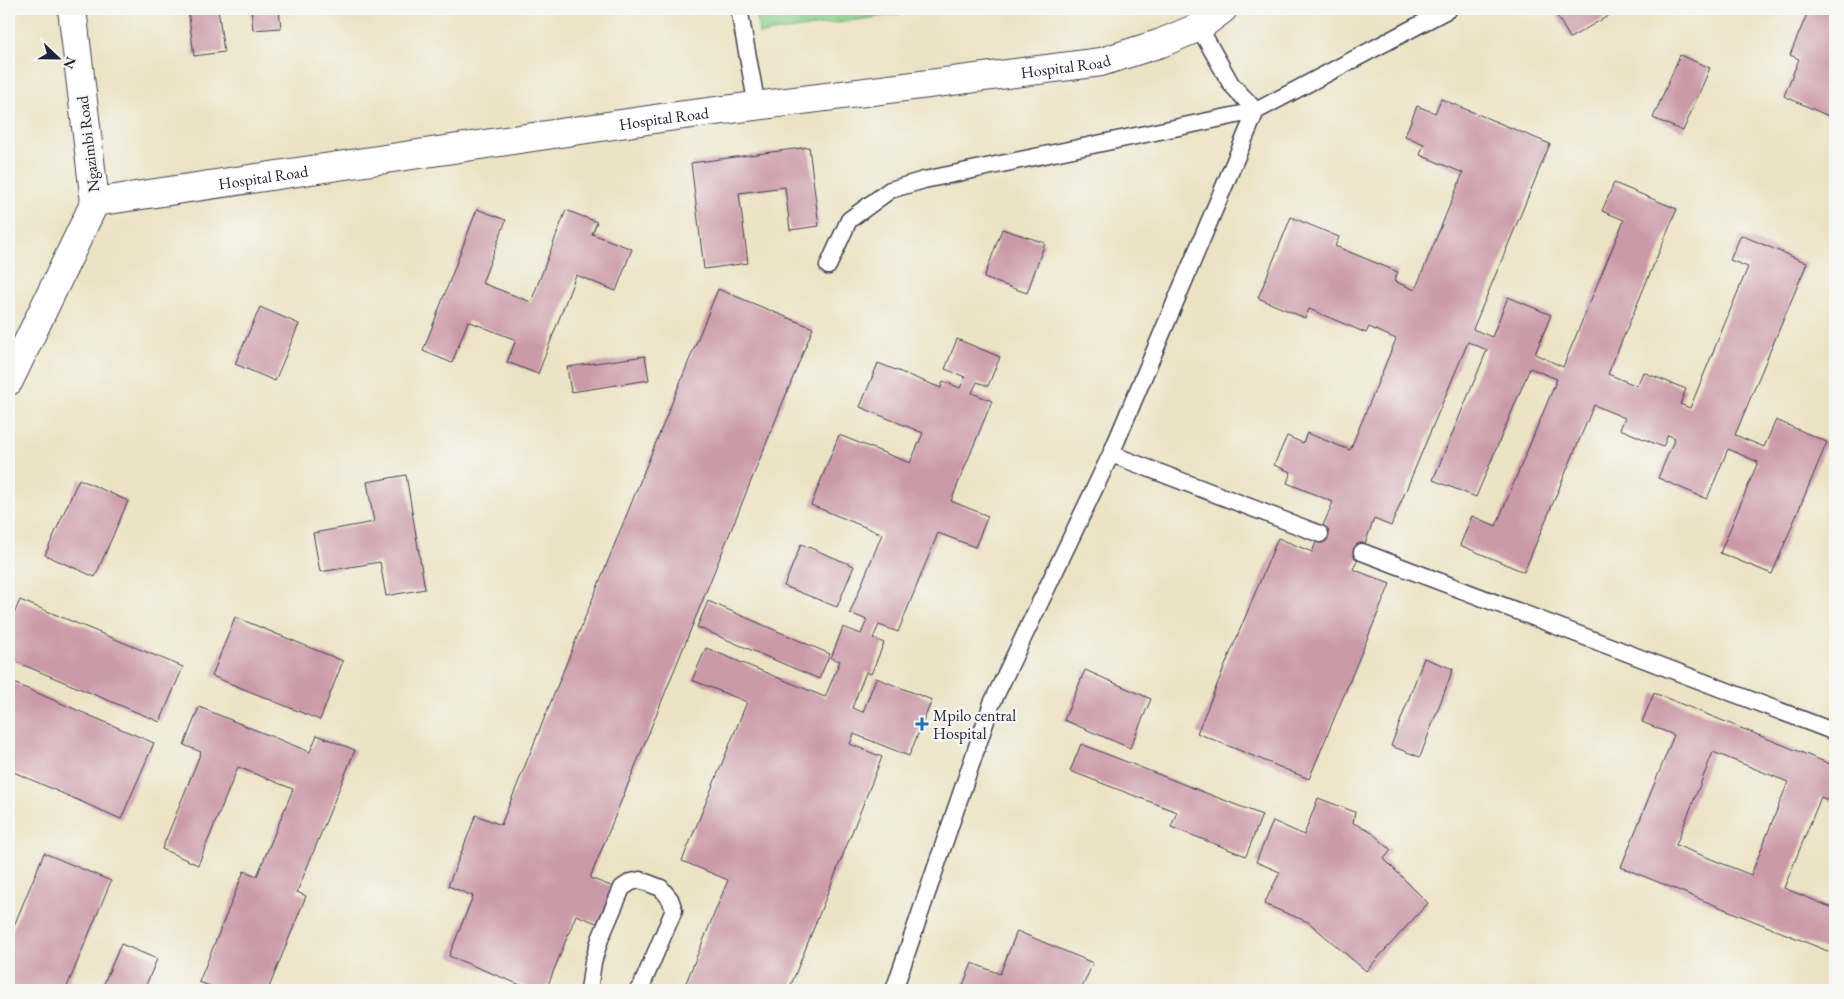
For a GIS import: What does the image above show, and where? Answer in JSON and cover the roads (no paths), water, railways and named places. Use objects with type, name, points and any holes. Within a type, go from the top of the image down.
[{"type":"street","name":"Ngazimbi Road","points":[[10,373],[95,202],[72,9]]},
{"type":"street","name":"Hospital Road","points":[[95,202],[660,118],[1101,62],[1161,43],[1199,27],[1223,9]]},
{"type":"lane","points":[[739,9],[757,106]]},
{"type":"lane","points":[[828,266],[849,220],[890,190],[924,180],[1256,111],[1449,9]]},
{"type":"lane","points":[[1199,27],[1231,84],[1256,111]]},
{"type":"lane","points":[[894,990],[992,703],[1110,454],[1256,111]]},
{"type":"lane","points":[[1110,454],[1320,534]]},
{"type":"lane","points":[[1362,552],[1835,732]]},
{"type":"lane","points":[[589,990],[593,962],[600,939],[622,888],[631,882],[640,880],[661,888],[670,899],[674,910],[641,987],[638,990]]},
{"type":"place","name":"Mpilo central Hospital","points":[[922,724]]}]
